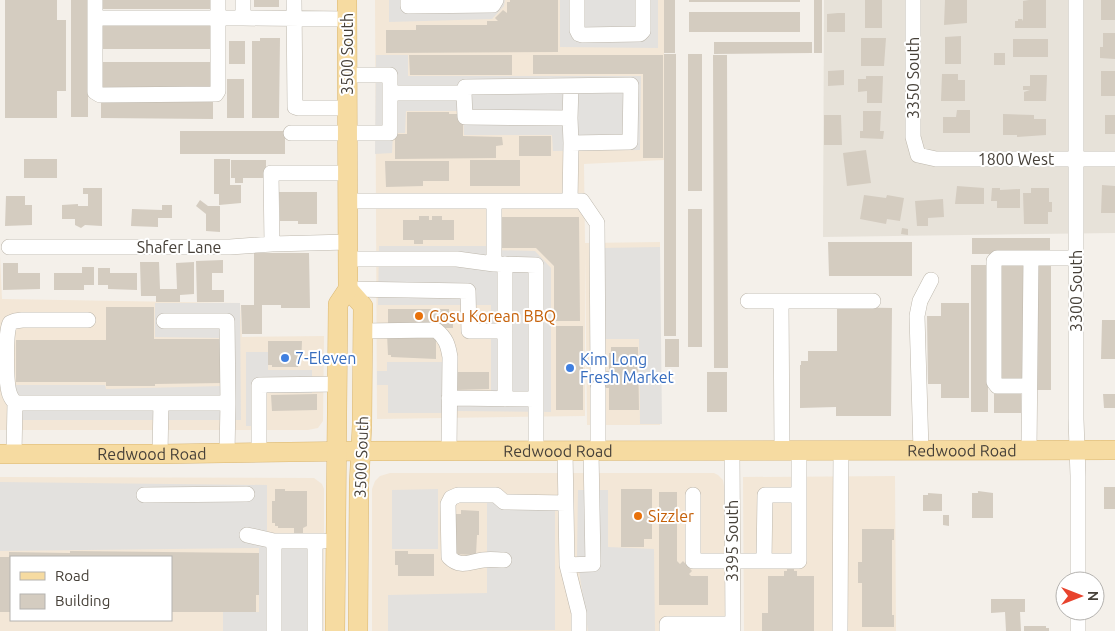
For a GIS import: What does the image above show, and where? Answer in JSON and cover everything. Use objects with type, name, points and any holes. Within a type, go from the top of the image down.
[{"type":"main road","name":"3500 South","points":[[335,631],[338,304],[348,289],[347,0]]},
{"type":"main road","name":"3500 South","points":[[348,289],[362,306],[363,331],[358,631]]},
{"type":"main road","name":"Redwood Road","points":[[7,454],[227,454],[361,451],[1115,450]]},
{"type":"street","points":[[95,0],[95,92],[100,95],[216,94],[218,91],[218,0]]},
{"type":"street","points":[[243,0],[243,18]]},
{"type":"street","points":[[294,0],[295,107],[348,108]]},
{"type":"street","points":[[408,0],[408,6],[493,6],[496,0]]},
{"type":"street","points":[[577,0],[577,30],[582,35],[640,34],[642,31],[643,0]]},
{"type":"street","name":"3350 South","points":[[914,0],[914,137],[918,155]]},
{"type":"street","name":"3300 South","points":[[1076,0],[1078,571]]},
{"type":"street","points":[[95,18],[347,19]]},
{"type":"street","points":[[291,133],[390,133],[390,75],[347,75]]},
{"type":"street","points":[[570,118],[465,117],[464,87],[631,85],[630,142],[571,143]]},
{"type":"street","points":[[570,201],[571,86]]},
{"type":"street","points":[[390,93],[464,93]]},
{"type":"street","name":"1800 West","points":[[918,155],[936,160],[1115,159]]},
{"type":"street","points":[[272,244],[271,173],[348,173]]},
{"type":"street","points":[[348,200],[582,202],[597,223],[598,372]]},
{"type":"street","points":[[494,201],[505,331],[505,399]]},
{"type":"street","name":"Shafer Lane","points":[[9,247],[230,247],[272,244],[499,264],[536,265],[536,399]]},
{"type":"street","points":[[1030,386],[997,386],[994,382],[994,261],[997,258],[1076,258]]},
{"type":"street","points":[[1030,450],[1031,258]]},
{"type":"street","points":[[921,450],[917,316],[920,302],[931,280]]},
{"type":"street","points":[[348,289],[468,291],[469,331],[505,331]]},
{"type":"street","points":[[748,301],[873,302]]},
{"type":"street","points":[[693,495],[693,561],[799,561],[799,495],[791,450],[781,301]]},
{"type":"street","points":[[7,454],[7,333],[10,323],[15,320],[88,320]]},
{"type":"street","points":[[164,321],[227,321],[227,454]]},
{"type":"street","points":[[363,331],[436,330],[443,335],[448,343],[450,357],[449,451]]},
{"type":"street","points":[[259,453],[259,385],[338,384]]},
{"type":"street","points":[[567,565],[593,564],[594,451],[598,388]]},
{"type":"street","points":[[8,398],[161,403],[228,403]]},
{"type":"street","points":[[449,398],[536,399],[536,451]]},
{"type":"street","points":[[160,454],[161,403]]},
{"type":"street","points":[[840,631],[841,450]]},
{"type":"street","points":[[566,451],[567,565],[579,613],[579,631]]},
{"type":"street","name":"3395 South","points":[[732,451],[733,628]]},
{"type":"street","points":[[144,495],[247,494]]},
{"type":"street","points":[[504,560],[484,560],[461,564],[454,562],[449,557],[448,504],[452,498],[458,495],[496,495],[504,502],[566,503]]},
{"type":"street","points":[[764,561],[765,496],[799,495]]},
{"type":"street","points":[[247,535],[274,541],[335,541]]},
{"type":"street","points":[[274,541],[274,631]]},
{"type":"street","points":[[315,541],[315,631]]},
{"type":"street","points":[[667,631],[667,624],[733,628]]},
{"type":"shaded area","points":[[375,0],[664,0],[664,160],[584,164],[585,243],[660,242],[660,425],[587,425],[585,246],[585,416],[377,419]]},
{"type":"shaded area","points":[[389,0],[505,0],[504,6],[492,19],[389,22]]},
{"type":"shaded area","points":[[560,0],[658,0],[658,48],[560,47]]},
{"type":"shaded area","points":[[824,0],[1115,0],[1115,233],[823,237]]},
{"type":"shaded area","points":[[376,55],[408,55],[408,76],[641,76],[640,150],[553,151],[552,135],[464,135],[463,111],[406,111],[405,133],[393,133],[392,153],[375,154]]},
{"type":"shaded area","points":[[379,246],[492,246],[492,250],[535,251],[551,268],[551,412],[457,411],[456,393],[491,392],[491,305],[378,305]]},
{"type":"shaded area","points":[[660,247],[662,424],[640,424],[639,339],[601,339],[600,248]]},
{"type":"shaded area","points":[[0,255],[2,299],[240,303],[242,337],[324,336],[323,421],[318,428],[308,430],[0,430]]},
{"type":"shaded area","points":[[155,303],[240,303],[241,420],[15,420],[15,385],[105,385],[106,389],[222,386],[223,338],[155,337]]},
{"type":"shaded area","points":[[246,352],[268,352],[268,370],[312,370],[312,393],[267,393],[267,426],[246,426]]},
{"type":"shaded area","points":[[387,362],[444,362],[445,413],[388,413],[388,385],[377,385],[377,371],[387,371]]},
{"type":"shaded area","points":[[390,473],[714,473],[723,480],[724,486],[725,631],[372,631],[372,489],[375,481],[380,476]]},
{"type":"shaded area","points":[[895,476],[896,631],[744,631],[743,477]]},
{"type":"shaded area","points":[[0,477],[314,478],[322,484],[324,489],[324,631],[0,631]]},
{"type":"shaded area","points":[[0,482],[267,485],[267,537],[319,537],[320,631],[223,631],[223,612],[259,612],[259,548],[0,551]]},
{"type":"shaded area","points":[[438,489],[438,549],[392,549],[392,490]]},
{"type":"shaded area","points":[[578,490],[608,490],[608,547],[654,549],[655,631],[588,631],[577,557]]},
{"type":"shaded area","points":[[555,499],[555,630],[388,631],[388,595],[487,593],[487,502]]},
{"type":"building","points":[[5,0],[57,0],[57,20],[66,20],[66,91],[57,91],[57,118],[5,118]]},
{"type":"building","points":[[71,0],[88,0],[88,117],[71,117]]},
{"type":"building","points":[[102,0],[210,0],[210,9],[102,9]]},
{"type":"building","points":[[254,0],[279,0],[279,7],[254,7]]},
{"type":"building","points":[[510,0],[558,0],[558,52],[386,53],[386,30],[416,30],[416,25],[487,25],[487,21],[498,21],[495,18],[503,10],[507,13],[507,2],[510,2]]},
{"type":"building","points":[[664,0],[675,0],[675,53],[664,53]]},
{"type":"building","points":[[689,0],[800,0],[800,2],[689,2]]},
{"type":"building","points":[[814,0],[822,0],[822,53],[814,53]]},
{"type":"building","points":[[865,0],[882,0],[882,28],[865,28]]},
{"type":"building","points":[[945,0],[967,0],[967,23],[944,25]]},
{"type":"building","points":[[1046,0],[1046,28],[1015,28],[1015,21],[1022,19],[1023,21],[1023,1]]},
{"type":"building","points":[[1101,0],[1115,0],[1115,20],[1101,20]]},
{"type":"building","points":[[689,12],[800,12],[800,32],[689,32]]},
{"type":"building","points":[[845,13],[845,32],[827,32],[827,14]]},
{"type":"building","points":[[102,22],[211,22],[211,49],[102,49]]},
{"type":"building","points":[[1103,33],[1115,33],[1115,59],[1100,58],[1100,47],[1103,47]]},
{"type":"building","points":[[961,36],[961,64],[945,64],[945,37]]},
{"type":"building","points":[[260,38],[280,38],[279,118],[252,118],[252,41],[260,41]]},
{"type":"building","points":[[861,38],[886,38],[884,66],[861,66]]},
{"type":"building","points":[[1013,39],[1048,39],[1048,57],[1013,57]]},
{"type":"building","points":[[229,41],[245,41],[245,64],[229,64]]},
{"type":"building","points":[[714,42],[812,42],[812,53],[714,54]]},
{"type":"building","points":[[994,53],[1005,53],[1005,65],[994,65]]},
{"type":"building","points":[[664,54],[676,54],[676,336],[664,336]]},
{"type":"building","points":[[688,54],[702,54],[702,191],[688,191]]},
{"type":"building","points":[[409,55],[512,55],[512,75],[410,75]]},
{"type":"building","points":[[533,55],[663,55],[663,158],[643,158],[643,74],[533,74]]},
{"type":"building","points":[[713,55],[727,55],[728,368],[714,368]]},
{"type":"building","points":[[102,62],[211,62],[211,87],[102,87]]},
{"type":"building","points":[[844,70],[844,85],[828,86],[828,71]]},
{"type":"building","points":[[1101,71],[1115,71],[1115,96],[1101,96]]},
{"type":"building","points":[[942,74],[958,74],[958,80],[965,80],[965,101],[941,101]]},
{"type":"building","points":[[1030,75],[1047,75],[1046,101],[1024,101],[1024,92],[1030,90],[1023,90],[1023,86],[1030,86]]},
{"type":"building","points":[[866,76],[883,76],[882,103],[867,103],[867,91],[858,92],[858,79],[866,79]]},
{"type":"building","points":[[227,79],[244,79],[244,118],[227,118]]},
{"type":"building","points":[[101,102],[213,102],[213,119],[101,118]]},
{"type":"building","points":[[957,110],[970,110],[970,133],[943,133],[943,117],[956,117]]},
{"type":"building","points":[[863,111],[881,111],[880,131],[884,131],[883,139],[860,138],[860,131],[863,131]]},
{"type":"building","points":[[407,112],[463,114],[463,136],[502,137],[503,145],[496,146],[496,158],[395,159],[395,134],[407,134]]},
{"type":"building","points":[[1003,114],[1034,115],[1034,119],[1046,119],[1046,135],[1017,137],[1017,135],[1003,135]]},
{"type":"building","points":[[824,115],[841,115],[842,145],[824,145]]},
{"type":"building","points":[[1105,115],[1115,115],[1115,134],[1105,134]]},
{"type":"building","points":[[180,131],[285,131],[285,154],[180,154]]},
{"type":"building","points":[[519,136],[551,136],[551,156],[519,156]]},
{"type":"building","points":[[866,150],[871,183],[847,186],[843,153]]},
{"type":"building","points":[[24,159],[57,159],[57,178],[24,178]]},
{"type":"building","points":[[214,159],[230,159],[230,185],[241,185],[241,203],[219,205],[219,194],[214,194]]},
{"type":"building","points":[[231,160],[266,160],[266,178],[243,178],[243,183],[235,183],[235,178],[231,178]]},
{"type":"building","points":[[470,160],[520,160],[520,186],[470,186]]},
{"type":"building","points":[[385,161],[449,161],[449,181],[423,181],[423,186],[386,187]]},
{"type":"building","points":[[1102,185],[1115,186],[1115,213],[1101,213]]},
{"type":"building","points":[[957,186],[984,188],[984,204],[955,204]]},
{"type":"building","points":[[83,188],[102,188],[102,226],[85,225],[81,228],[75,225],[75,219],[62,219],[62,205],[78,204],[78,206],[88,206],[88,194],[83,194]]},
{"type":"building","points":[[992,188],[1000,188],[1000,190],[1020,189],[1020,208],[997,208],[997,201],[991,201]]},
{"type":"building","points":[[1031,188],[1049,188],[1049,202],[1052,202],[1052,212],[1048,212],[1048,224],[1024,224],[1023,193],[1031,193]]},
{"type":"building","points":[[279,192],[317,192],[317,224],[298,224],[298,221],[280,221]]},
{"type":"building","points":[[864,195],[886,198],[887,195],[904,198],[900,221],[887,219],[886,224],[860,219]]},
{"type":"building","points":[[6,196],[25,196],[25,205],[32,205],[32,225],[5,226]]},
{"type":"building","points":[[943,199],[944,217],[928,218],[928,226],[917,226],[915,201]]},
{"type":"building","points":[[200,200],[208,206],[220,206],[220,232],[206,231],[206,214],[196,206]]},
{"type":"building","points":[[162,205],[172,205],[172,218],[158,218],[158,227],[131,226],[132,209],[162,210]]},
{"type":"building","points":[[688,209],[702,209],[702,347],[688,347]]},
{"type":"building","points":[[419,216],[429,216],[429,220],[432,220],[432,216],[442,216],[442,220],[454,220],[454,240],[423,240],[423,244],[414,244],[414,240],[403,240],[403,220],[419,220]]},
{"type":"building","points":[[502,217],[579,217],[580,321],[554,321],[554,266],[536,248],[502,248]]},
{"type":"building","points":[[902,228],[908,229],[908,235],[901,234]]},
{"type":"building","points":[[972,238],[1050,238],[1050,254],[972,254]]},
{"type":"building","points":[[828,242],[912,242],[912,276],[829,276]]},
{"type":"building","points":[[254,253],[309,253],[310,308],[281,308],[281,305],[262,305],[262,334],[242,334],[241,305],[254,305]]},
{"type":"building","points":[[223,260],[223,273],[212,273],[212,290],[224,290],[224,302],[197,302],[196,261]]},
{"type":"building","points":[[140,262],[159,262],[160,289],[177,289],[176,263],[194,262],[194,294],[180,295],[180,302],[156,302],[156,296],[141,296]]},
{"type":"building","points":[[3,263],[18,263],[18,273],[40,273],[40,289],[3,290]]},
{"type":"building","points":[[971,265],[988,265],[988,412],[971,412]]},
{"type":"building","points":[[1034,265],[1051,265],[1051,390],[1034,390]]},
{"type":"building","points":[[998,266],[1024,266],[1024,380],[998,380]]},
{"type":"building","points":[[82,267],[94,267],[94,285],[84,285],[84,290],[54,290],[54,273],[82,273]]},
{"type":"building","points":[[98,268],[110,268],[110,273],[137,273],[137,290],[108,289],[108,285],[98,285]]},
{"type":"building","points":[[941,303],[969,303],[969,398],[941,398],[941,384],[928,384],[927,316],[941,316]]},
{"type":"building","points":[[106,307],[154,307],[154,339],[222,339],[222,383],[106,386],[106,382],[16,382],[16,340],[106,340]]},
{"type":"building","points":[[837,307],[892,308],[891,416],[836,416],[836,407],[800,408],[801,361],[808,361],[808,351],[837,351]]},
{"type":"building","name":"Gosu Korean BBQ","points":[[388,309],[449,309],[449,322],[453,322],[453,328],[388,328]]},
{"type":"building","points":[[1102,320],[1115,320],[1115,359],[1101,359]]},
{"type":"building","name":"Kim Long Fresh Market","points":[[556,326],[583,326],[583,410],[556,410]]},
{"type":"building","points":[[387,334],[436,334],[436,359],[391,357],[391,355],[388,355]]},
{"type":"building","points":[[665,339],[679,339],[679,367],[665,367]]},
{"type":"building","name":"7-Eleven","points":[[268,341],[302,341],[301,365],[298,365],[298,367],[272,367],[272,365],[268,365]]},
{"type":"building","points":[[611,347],[638,347],[639,410],[609,410],[609,388],[590,388],[590,371],[609,371]]},
{"type":"building","points":[[456,372],[489,372],[489,389],[456,390]]},
{"type":"building","points":[[707,372],[727,372],[727,412],[707,412]]},
{"type":"building","name":"7-Eleven","points":[[317,394],[317,410],[272,411],[271,395]]},
{"type":"building","points":[[994,394],[1021,394],[1021,413],[994,413]]},
{"type":"building","points":[[1103,394],[1115,394],[1115,408],[1104,408]]},
{"type":"building","points":[[1104,487],[1115,487],[1115,509],[1104,509]]},
{"type":"building","points":[[275,489],[307,491],[307,526],[303,528],[303,535],[294,535],[294,528],[278,528],[278,526],[275,526],[275,523],[272,523],[272,501],[275,501]]},
{"type":"building","name":"Sizzler","points":[[621,489],[652,489],[652,510],[655,510],[655,521],[652,522],[652,539],[644,539],[644,547],[621,547]]},
{"type":"building","points":[[978,491],[993,493],[993,518],[972,518],[972,493],[978,493]]},
{"type":"building","points":[[659,492],[677,492],[677,561],[680,564],[683,561],[692,571],[689,574],[691,576],[708,576],[708,605],[659,605]]},
{"type":"building","points":[[928,493],[942,494],[942,511],[923,511],[923,495],[928,495]]},
{"type":"building","points":[[461,510],[479,511],[479,535],[477,535],[476,555],[452,554],[454,514],[461,514]]},
{"type":"building","points":[[943,515],[949,515],[949,526],[943,525]]},
{"type":"building","points":[[862,529],[894,529],[894,540],[892,540],[892,615],[894,615],[894,627],[862,627],[862,583],[858,583],[858,562],[862,562]]},
{"type":"building","points":[[70,551],[259,553],[259,595],[256,595],[256,612],[172,612],[172,556],[10,556],[10,612],[0,612],[0,557],[9,557],[9,552],[70,553]]},
{"type":"building","points":[[395,551],[408,551],[408,554],[434,554],[434,576],[398,576],[398,565],[395,565]]},
{"type":"building","points":[[787,568],[794,568],[794,571],[797,571],[797,576],[814,576],[814,631],[762,631],[762,613],[768,613],[768,576],[784,576],[784,571],[787,571]]},
{"type":"building","points":[[991,599],[1025,599],[1025,612],[1020,612],[1021,631],[1006,631],[1005,612],[991,613]]},
{"type":"building","points":[[1024,626],[1046,626],[1046,628],[1049,628],[1049,631],[1024,631]]},
{"type":"place","name":"Gosu Korean BBQ","points":[[419,316]]},
{"type":"place","name":"7-Eleven","points":[[285,358]]},
{"type":"place","name":"Kim Long Fresh Market","points":[[570,368]]},
{"type":"place","name":"Sizzler","points":[[638,516]]}]
